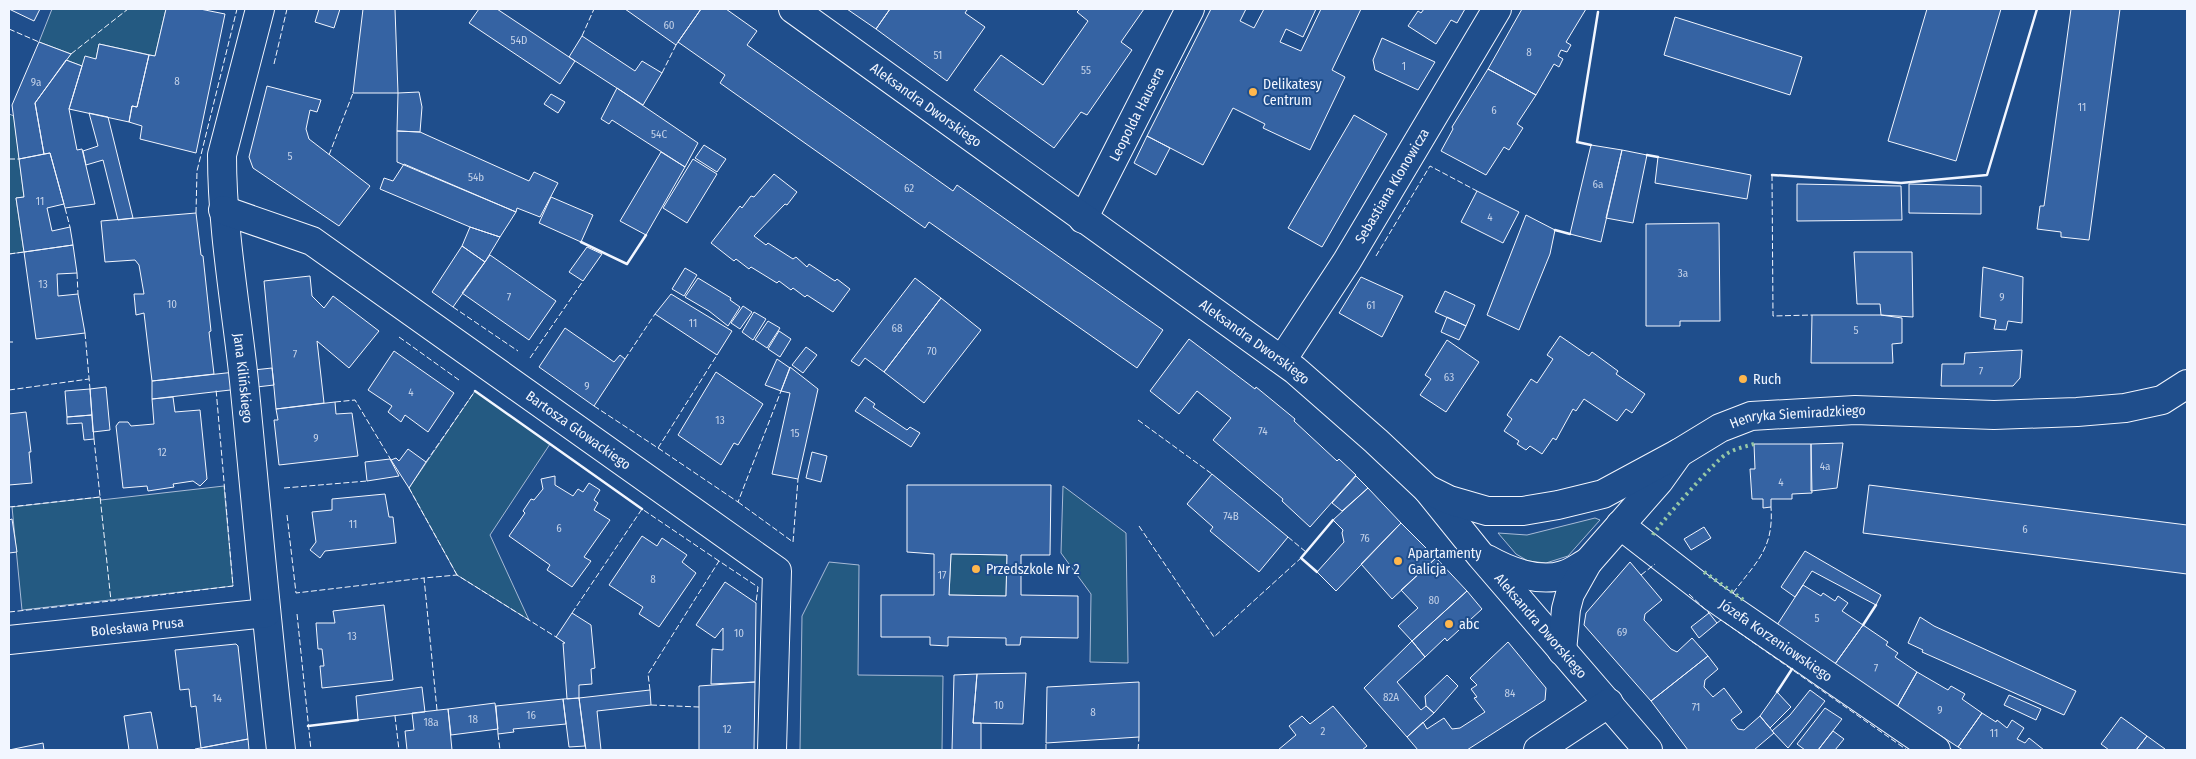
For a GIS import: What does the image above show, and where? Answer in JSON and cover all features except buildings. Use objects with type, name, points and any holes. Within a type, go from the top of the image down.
[{"type":"street","name":"Jana Kilińskiego","points":[[260,9],[222,156],[223,210],[244,379],[280,750]]},
{"type":"street","name":"Aleksandra Dworskiego","points":[[793,9],[1282,360],[1376,441],[1427,490],[1481,556],[1648,750]]},
{"type":"street","name":"Leopolda Hausera","points":[[1083,219],[1190,9]]},
{"type":"street","name":"Sebastiana Klonowicza","points":[[1282,360],[1352,253],[1497,9]]},
{"type":"street","name":"Bartosza Głowackiego","points":[[223,210],[312,241],[777,571],[772,750]]},
{"type":"street","name":"Henryka Siemiradzkiego","points":[[1427,490],[1449,500],[1487,511],[1523,511],[1603,494],[1679,453],[1720,428],[1751,416],[1855,410],[1994,416],[2077,412],[2125,408],[2162,400],[2187,384]]},
{"type":"street","points":[[1562,650],[1566,609],[1570,594],[1588,562],[1659,481],[1679,453]]},
{"type":"street","name":"Józefa Korzeniowskiego","points":[[1620,525],[1714,596],[1936,750]]},
{"type":"street","points":[[1481,556],[1500,567],[1515,572],[1545,577],[1563,575],[1588,562]]},
{"type":"street","name":"Bolesława Prusa","points":[[9,640],[266,613]]},
{"type":"street","points":[[1538,750],[1609,703]]},
{"type":"shaded area","points":[[52,9],[166,9],[155,56],[99,44],[96,59],[82,66],[66,60],[71,54],[39,42]]},
{"type":"shaded area","points":[[9,114],[14,116],[24,197],[16,198],[24,252],[9,254]]},
{"type":"shaded area","points":[[475,391],[550,444],[490,535],[529,620],[457,575],[409,488]]},
{"type":"shaded area","points":[[224,486],[233,586],[22,610],[12,507],[100,497],[101,500]]},
{"type":"shaded area","points":[[1063,486],[1126,533],[1128,663],[1090,662],[1091,594],[1061,553]]},
{"type":"shaded area","points":[[1595,518],[1600,520],[1568,556],[1546,563],[1528,561],[1516,554],[1498,533],[1527,535]]},
{"type":"shaded area","points":[[951,554],[1007,555],[1006,596],[949,595]]},
{"type":"shaded area","points":[[829,562],[859,565],[858,675],[943,676],[942,750],[800,750],[802,616]]},
{"type":"hedge","points":[[1653,535],[1686,495],[1719,460],[1732,451],[1754,444]]},
{"type":"hedge","points":[[1704,572],[1745,601]]},
{"type":"fence","points":[[71,54],[128,9]]},
{"type":"fence","points":[[196,213],[197,171],[237,9]]},
{"type":"fence","points":[[274,64],[287,9]]},
{"type":"fence","points":[[582,36],[594,9]]},
{"type":"fence","points":[[9,29],[39,42]]},
{"type":"fence","points":[[662,73],[676,45]]},
{"type":"fence","points":[[329,155],[353,93]]},
{"type":"fence","points":[[9,159],[19,159]]},
{"type":"fence","points":[[1376,256],[1430,166],[1477,191]]},
{"type":"fence","points":[[1772,175],[1773,316],[1812,315]]},
{"type":"fence","points":[[65,208],[70,227]]},
{"type":"fence","points":[[9,254],[24,252]]},
{"type":"fence","points":[[77,273],[78,294]]},
{"type":"fence","points":[[530,358],[583,281]]},
{"type":"fence","points":[[453,307],[518,351]]},
{"type":"fence","points":[[625,359],[655,314]]},
{"type":"fence","points":[[85,333],[90,389]]},
{"type":"fence","points":[[399,337],[459,380]]},
{"type":"fence","points":[[594,406],[658,448],[717,355]]},
{"type":"fence","points":[[9,390],[89,379]]},
{"type":"fence","points":[[94,439],[111,601],[233,586],[216,389]]},
{"type":"fence","points":[[426,462],[475,391]]},
{"type":"fence","points":[[658,448],[738,502],[781,391]]},
{"type":"fence","points":[[335,402],[355,400],[391,460]]},
{"type":"fence","points":[[1138,420],[1212,474]]},
{"type":"fence","points":[[738,502],[793,542],[798,479]]},
{"type":"fence","points":[[284,488],[367,481]]},
{"type":"fence","points":[[409,488],[457,575]]},
{"type":"fence","points":[[9,507],[100,497]]},
{"type":"fence","points":[[1733,593],[1762,554],[1770,534],[1771,507]]},
{"type":"fence","points":[[572,613],[642,509],[719,561]]},
{"type":"fence","points":[[287,515],[296,593],[424,578]]},
{"type":"fence","points":[[1139,526],[1214,637],[1301,558]]},
{"type":"fence","points":[[1288,537],[1306,552]]},
{"type":"fence","points":[[650,690],[648,674],[719,561],[758,587],[756,603]]},
{"type":"fence","points":[[1641,575],[1655,564]]},
{"type":"fence","points":[[437,710],[424,578],[457,575],[556,637]]},
{"type":"fence","points":[[1689,594],[1709,613]]},
{"type":"fence","points":[[9,612],[111,601]]},
{"type":"fence","points":[[297,614],[311,750]]},
{"type":"fence","points":[[1717,623],[1721,620],[1907,750]]},
{"type":"fence","points":[[651,705],[699,707]]},
{"type":"fence","points":[[395,716],[399,750]]},
{"type":"fence","points":[[498,734],[500,750]]},
{"type":"fence","points":[[1138,750],[1139,737]]},
{"type":"fence","points":[[1046,743],[1046,750]]},
{"type":"wall","points":[[1772,175],[1901,183],[1987,175],[2037,9]]},
{"type":"wall","points":[[1591,145],[1577,142],[1598,12]]},
{"type":"wall","points":[[1647,155],[1658,157]]},
{"type":"wall","points":[[1555,230],[1570,234]]},
{"type":"wall","points":[[581,242],[627,264],[646,235]]},
{"type":"wall","points":[[475,391],[642,509]]},
{"type":"wall","points":[[1317,572],[1301,558],[1333,520]]},
{"type":"wall","points":[[1863,625],[1876,605]]},
{"type":"wall","points":[[1777,692],[1792,669]]},
{"type":"wall","points":[[308,726],[358,720]]},
{"type":"place","name":"Delikatesy Centrum","points":[[1253,92]]},
{"type":"place","name":"Ruch","points":[[1743,379]]},
{"type":"place","name":"Apartamenty Galicja","points":[[1398,561]]},
{"type":"place","name":"Przedszkole Nr 2","points":[[976,569]]},
{"type":"place","name":"abc","points":[[1449,624]]}]
